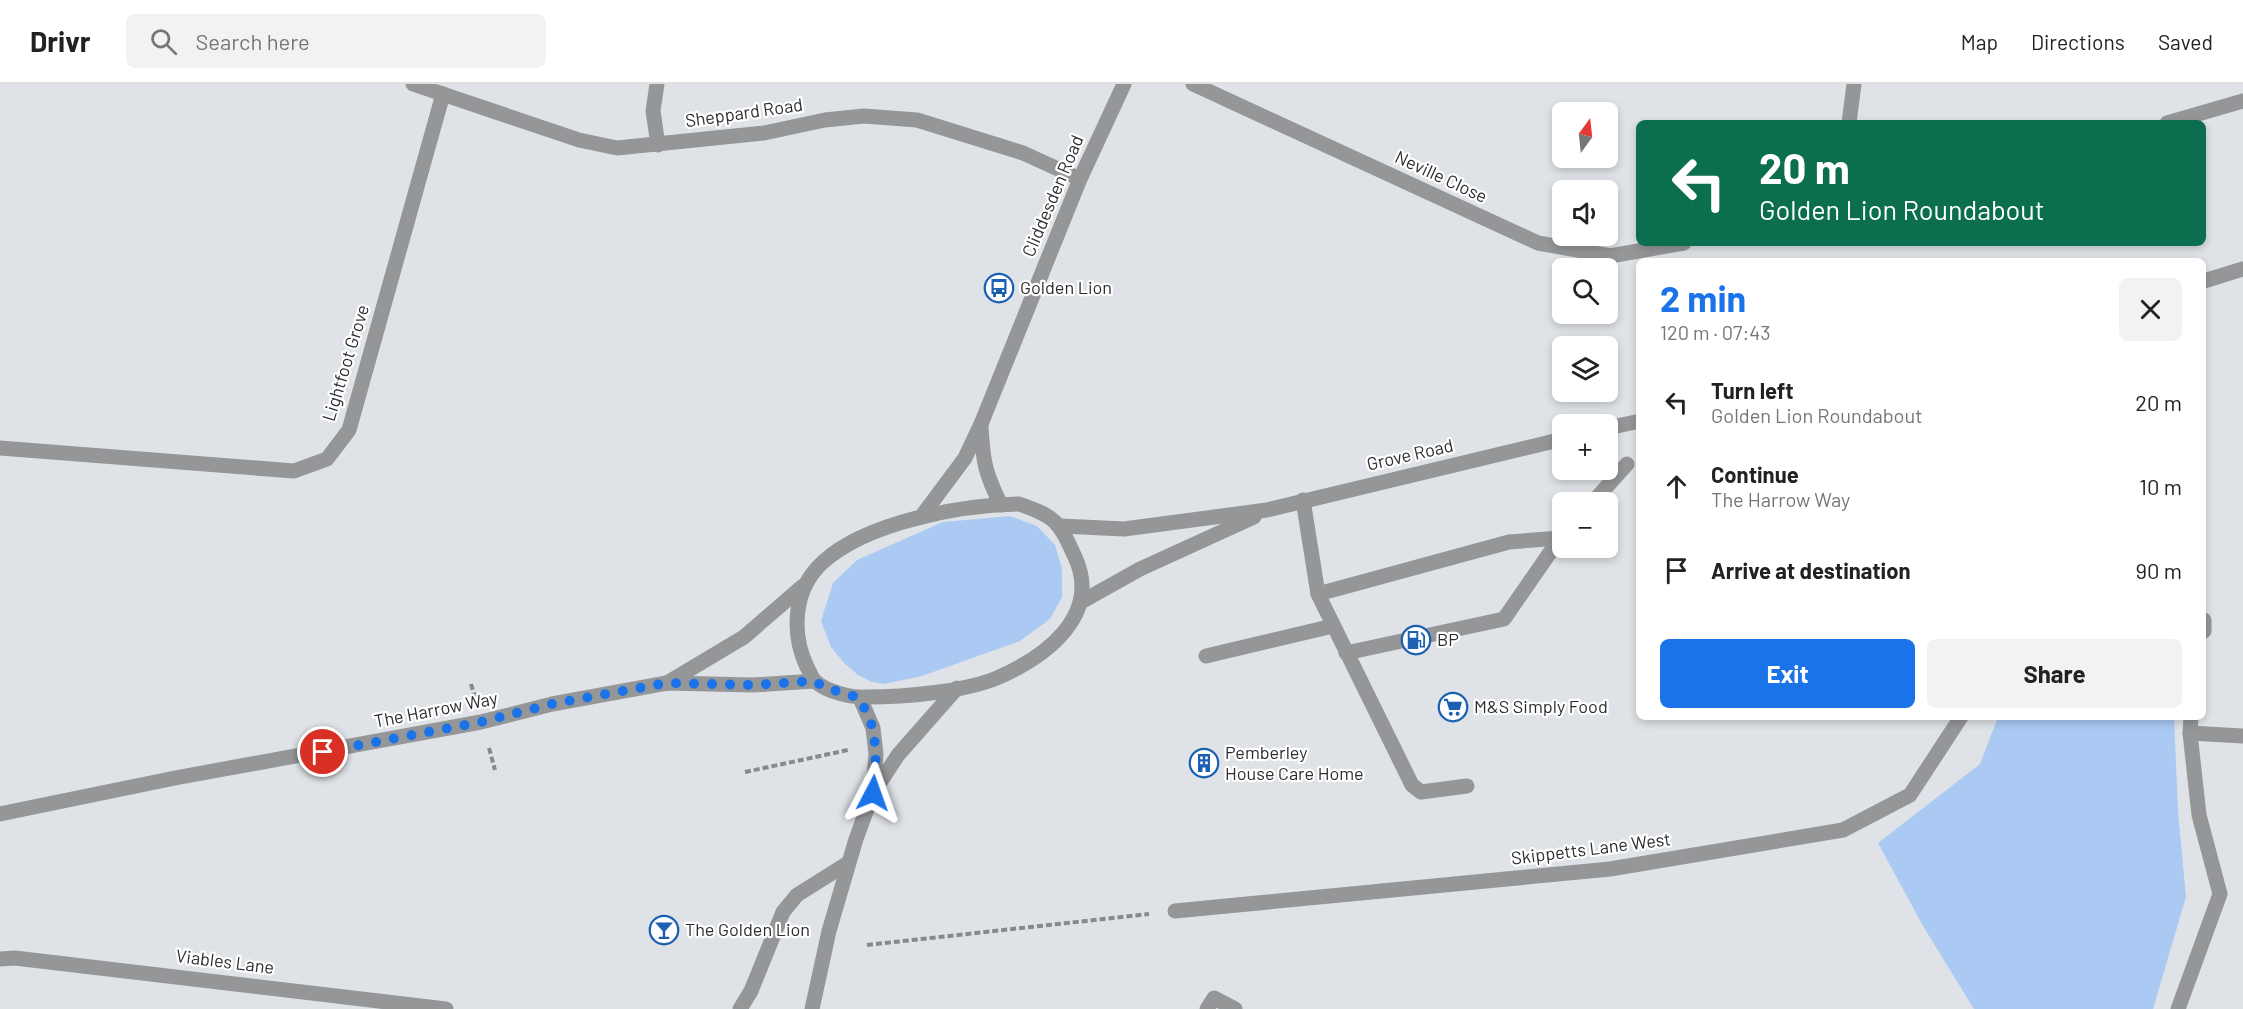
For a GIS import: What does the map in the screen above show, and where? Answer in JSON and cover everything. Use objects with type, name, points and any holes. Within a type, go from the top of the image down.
[{"type":"street","name":"Sheppard Road","points":[[413,84],[579,140],[617,148],[764,133],[825,120],[864,116],[917,120],[1023,153],[1080,179]]},
{"type":"street","points":[[657,84],[653,111],[658,145]]},
{"type":"street","name":"Cliddesden Road","points":[[921,516],[965,458],[981,424],[1080,179],[1124,84]]},
{"type":"street","name":"Neville Close","points":[[1193,84],[1538,243],[1610,256],[1667,246]]},
{"type":"street","points":[[1849,120],[1854,84]]},
{"type":"street","name":"Lightfoot Grove","points":[[0,448],[294,471],[327,459],[349,430],[443,94]]},
{"type":"street","points":[[2178,120],[2243,101]]},
{"type":"street","points":[[2206,279],[2243,269]]},
{"type":"street","points":[[1618,426],[1636,422]]},
{"type":"street","name":"Cliddesden Road","points":[[981,424],[983,463],[1001,505]]},
{"type":"street","name":"Grove Road","points":[[1061,525],[1124,529],[1267,510],[1552,442]]},
{"type":"street","points":[[1602,492],[1627,464]]},
{"type":"street","points":[[1303,501],[1318,594],[1412,785],[1421,792],[1467,786]]},
{"type":"street","points":[[1019,504],[1041,511],[1061,525],[1079,567],[1082,602],[1070,626],[1046,650],[996,678],[957,688],[894,697],[860,698],[826,688],[814,681],[801,654],[796,626],[799,602],[808,582],[821,563],[846,545],[921,516],[1019,504]]},
{"type":"street","name":"Grove Road","points":[[1082,602],[1140,569],[1267,510]]},
{"type":"street","points":[[1318,594],[1509,542],[1552,538]]},
{"type":"street","points":[[1346,653],[1504,619],[1552,551]]},
{"type":"street","name":"The Harrow Way","points":[[667,683],[744,637],[808,582]]},
{"type":"street","points":[[1206,656],[1333,626]]},
{"type":"street","name":"The Harrow Way","points":[[0,814],[176,778],[481,722],[552,704],[667,683],[753,685],[814,681]]},
{"type":"street","points":[[812,1009],[829,931],[848,863],[873,793],[898,755],[957,688]]},
{"type":"street","points":[[860,698],[873,728],[876,754],[873,793]]},
{"type":"street","name":"Skippetts Lane West","points":[[1174,911],[1610,869],[1843,830],[1910,795],[1959,720]]},
{"type":"street","points":[[2178,1009],[2220,894],[2199,815],[2190,733],[2191,720]]},
{"type":"street","points":[[2190,733],[2243,736]]},
{"type":"street","points":[[740,1009],[751,990],[783,912],[797,895],[848,863]]},
{"type":"street","name":"Viables Lane","points":[[0,958],[146,972],[446,1009]]},
{"type":"street","points":[[1207,1009],[1214,998],[1236,1009]]},
{"type":"path","points":[[744,772],[848,750]]},
{"type":"path","points":[[867,945],[1174,911]]},
{"type":"shaded area","points":[[1010,516],[1037,526],[1055,545],[1062,569],[1062,597],[1050,619],[1020,641],[922,676],[884,684],[872,682],[858,675],[831,647],[821,621],[833,583],[857,560],[943,522]]},
{"type":"shaded area","points":[[1997,720],[2174,720],[2178,811],[2186,897],[2153,1009],[1974,1009],[1923,926],[1878,843],[1980,764]]},
{"type":"place","name":"Golden Lion","points":[[999,288]]},
{"type":"place","name":"BP","points":[[1416,640]]},
{"type":"place","name":"M&S Simply Food","points":[[1453,707]]},
{"type":"place","name":"Pemberley House Care Home","points":[[1204,763]]},
{"type":"place","name":"The Golden Lion","points":[[664,930]]},
{"type":"route","points":[[323,752],[481,722],[552,704],[667,683],[753,685],[814,681],[826,688],[860,698],[873,728],[876,754],[873,793]]}]
